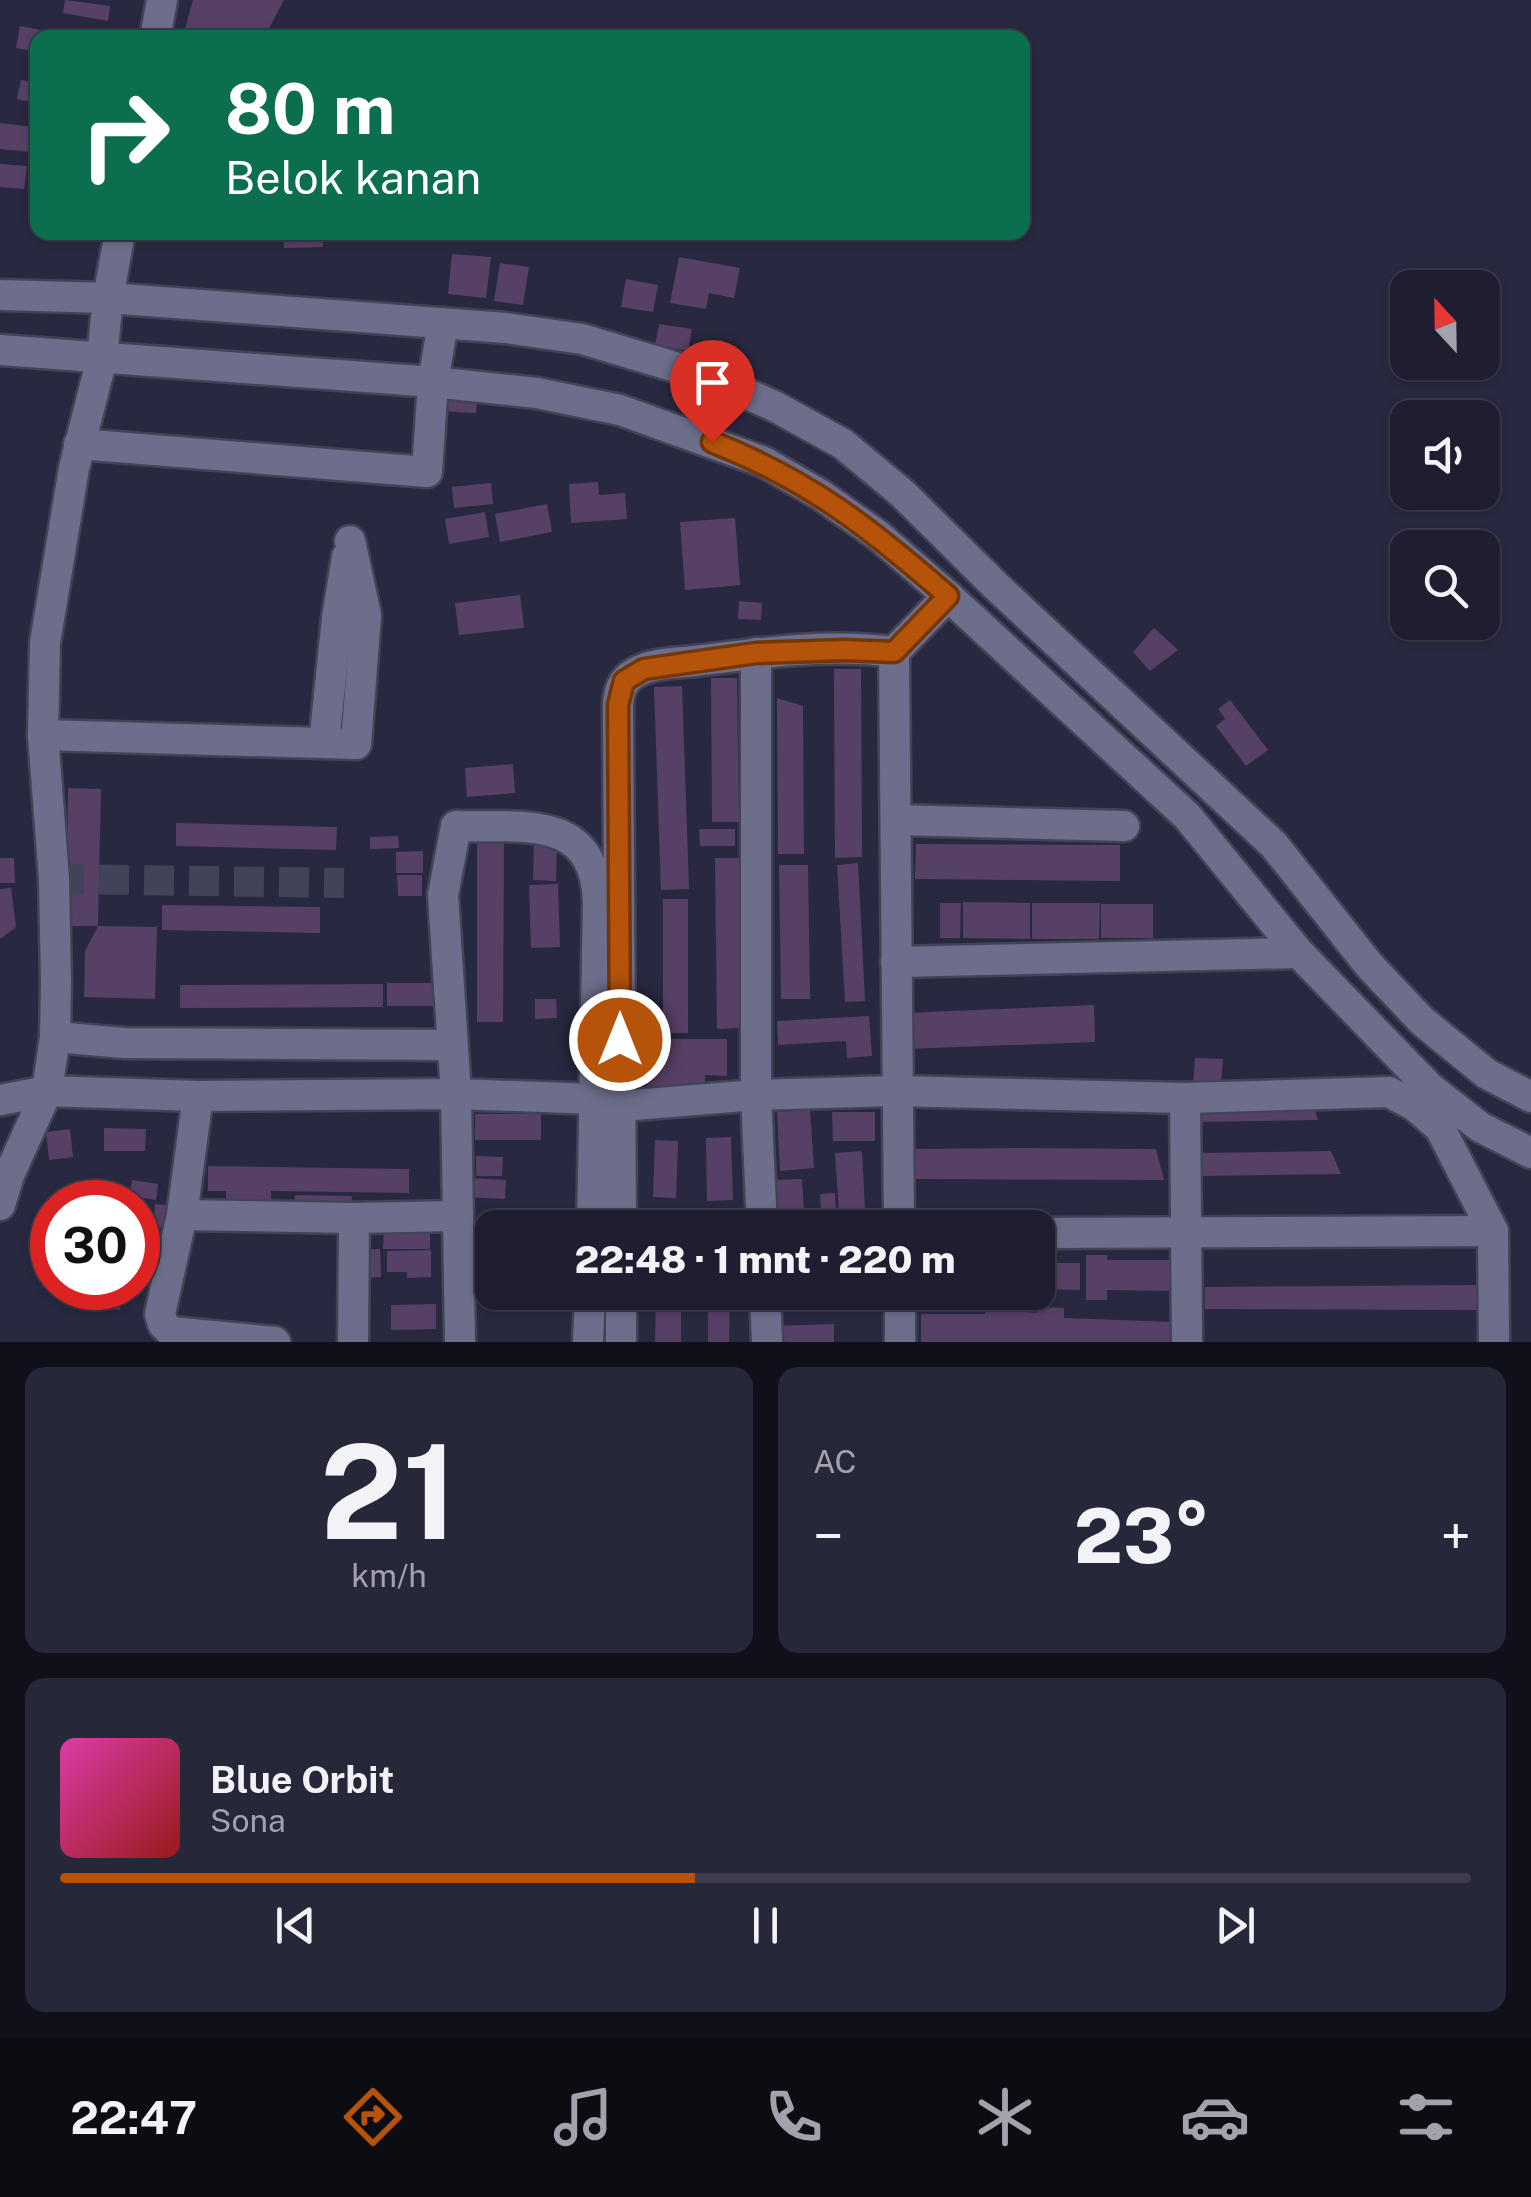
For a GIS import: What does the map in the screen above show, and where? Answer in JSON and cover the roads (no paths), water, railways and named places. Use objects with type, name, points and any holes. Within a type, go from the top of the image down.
[{"type":"street","points":[[156,30],[162,0]]},
{"type":"street","points":[[0,1205],[46,1091],[55,1037],[55,890],[43,735],[45,643],[79,444],[106,328],[119,240]]},
{"type":"street","points":[[0,294],[106,328],[438,354],[582,338],[712,378],[776,407],[843,444],[903,494],[997,587],[1274,844],[1369,965],[1422,1021],[1487,1074],[1531,1097]]},
{"type":"street","points":[[0,350],[106,328],[438,354],[537,393],[620,410],[764,462],[821,495],[879,536],[948,596],[1187,816],[1299,954],[1429,1087],[1480,1128],[1531,1153]]},
{"type":"street","points":[[79,444],[426,472],[438,354]]},
{"type":"street","points":[[43,735],[356,744],[366,616],[350,541],[337,618],[324,742]]},
{"type":"street","points":[[899,1210],[894,652],[948,596]]},
{"type":"street","points":[[594,1210],[609,1102],[620,690],[624,681],[638,670],[756,653],[894,652]]},
{"type":"street","points":[[756,653],[756,1096],[761,1210]]},
{"type":"street","points":[[897,820],[1124,826]]},
{"type":"street","points":[[460,1342],[456,1094],[443,895],[456,826],[544,829],[564,835],[584,848],[595,872],[609,1102],[620,1210]]},
{"type":"street","points":[[896,962],[1299,954]]},
{"type":"street","points":[[55,1037],[124,1043],[452,1045]]},
{"type":"street","points":[[124,1043],[161,1094]]},
{"type":"street","points":[[0,1100],[46,1091],[198,1096],[456,1094],[609,1102],[896,1090],[1185,1098],[1389,1092],[1415,1106],[1440,1128],[1493,1231],[1494,1342]]},
{"type":"street","points":[[198,1096],[182,1215],[160,1314],[163,1324],[171,1332],[192,1336],[275,1342]]},
{"type":"street","points":[[1185,1098],[1187,1342]]},
{"type":"street","points":[[182,1215],[456,1216]]},
{"type":"street","points":[[353,1342],[354,1218]]},
{"type":"street","points":[[1055,1234],[1493,1231]]},
{"type":"street","points":[[588,1342],[589,1310]]},
{"type":"street","points":[[621,1310],[621,1342]]},
{"type":"street","points":[[765,1310],[767,1342]]},
{"type":"street","points":[[900,1310],[900,1342]]},
{"type":"tunnel","points":[[54,879],[344,883]]}]
